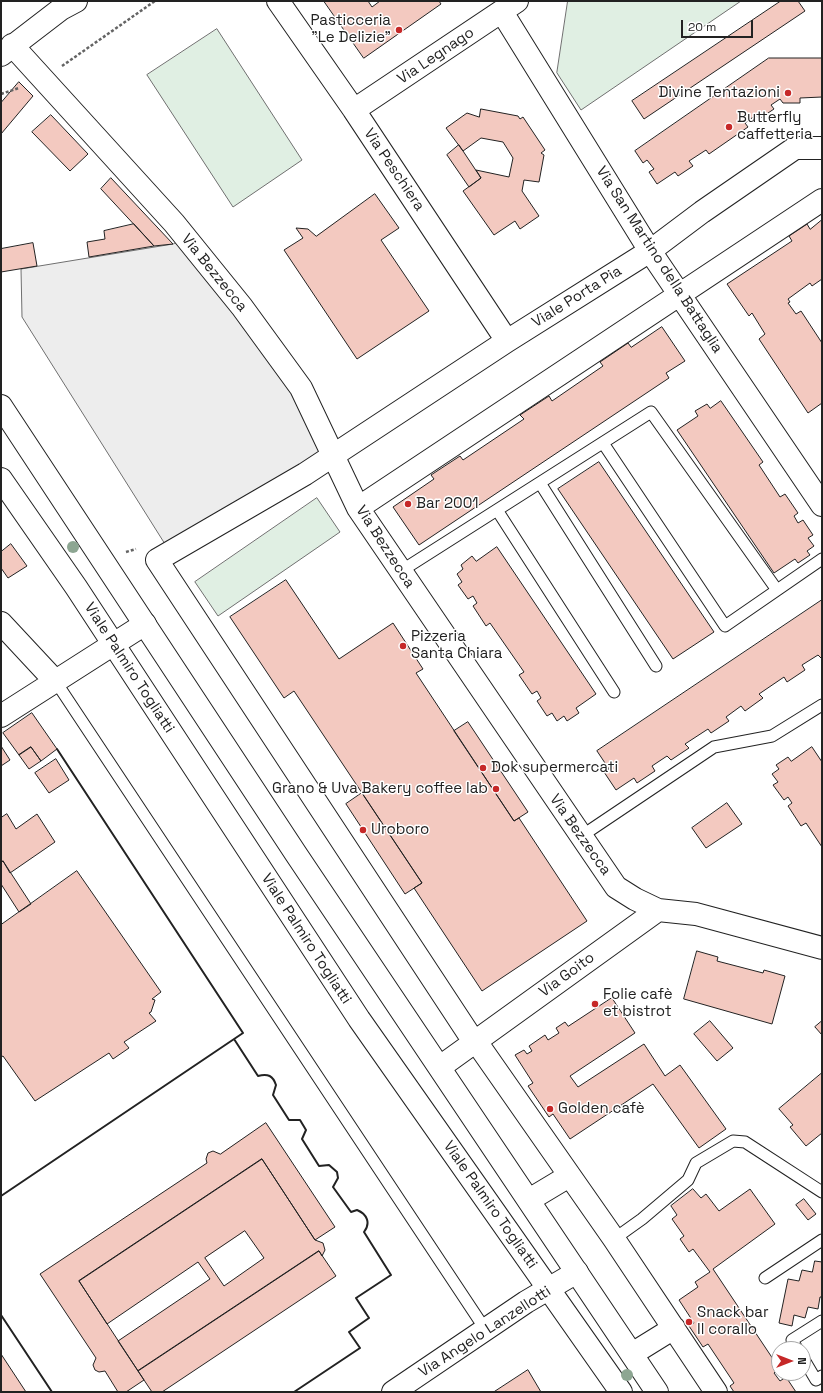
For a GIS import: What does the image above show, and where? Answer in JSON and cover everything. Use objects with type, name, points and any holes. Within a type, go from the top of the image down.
[{"type":"street","points":[[7,50],[61,9],[76,1]]},
{"type":"street","name":"Via Peschiera","points":[[278,1],[354,110],[507,341]]},
{"type":"street","name":"Via Legnago","points":[[354,110],[510,6]]},
{"type":"street","name":"Via San Martino della Battaglia","points":[[510,6],[650,251],[822,505]]},
{"type":"street","name":"Via Bezzecca","points":[[7,50],[44,79],[174,223],[242,307],[301,388],[358,508],[580,837],[616,887],[635,900],[658,910],[696,914],[822,948]]},
{"type":"street","name":"Viale Porta Pia","points":[[333,456],[507,341],[650,251],[702,212],[795,148],[822,148]]},
{"type":"street","points":[[358,508],[680,296],[822,200]]},
{"type":"street","points":[[1,406],[657,1392]]},
{"type":"street","points":[[333,456],[158,560],[474,1041],[614,1239],[716,1392]]},
{"type":"street","name":"Viale Palmiro Togliatti","points":[[1,479],[76,587],[359,1019],[620,1392]]},
{"type":"street","points":[[1,622],[56,682]]},
{"type":"street","points":[[1,716],[145,624]]},
{"type":"street","name":"Via Goito","points":[[474,1041],[658,910]]},
{"type":"street","points":[[440,1067],[474,1041]]},
{"type":"street","points":[[529,1200],[569,1176]]},
{"type":"street","name":"Via Angelo Lanzellotti","points":[[393,1392],[526,1302],[549,1290],[577,1272]]},
{"type":"street","points":[[632,1354],[674,1328]]},
{"type":"lane","points":[[401,571],[651,412],[777,590]]},
{"type":"lane","points":[[603,443],[725,626],[822,559]]},
{"type":"lane","points":[[540,483],[656,666]]},
{"type":"lane","points":[[497,510],[614,692]]},
{"type":"lane","points":[[56,682],[485,1329]]},
{"type":"lane","points":[[580,837],[714,747],[772,736],[822,705]]},
{"type":"lane","points":[[614,1239],[642,1219],[688,1180],[696,1164],[733,1141],[746,1142],[822,1192]]},
{"type":"lane","points":[[765,1278],[822,1240]]},
{"type":"lane","points":[[793,1341],[822,1321]]},
{"type":"lane","points":[[811,1372],[816,1380],[822,1376]]},
{"type":"path","points":[[1,94],[44,79],[155,1]]},
{"type":"green space","points":[[568,1],[741,1],[581,110],[557,73]]},
{"type":"green space","points":[[217,29],[302,160],[233,207],[147,75]]},
{"type":"green space","points":[[317,498],[340,532],[218,616],[195,582]]},
{"type":"shaded area","points":[[186,237],[242,307],[333,456],[170,552],[22,317],[21,269],[173,244]]},
{"type":"building","points":[[324,1],[368,1],[372,7],[380,1],[439,1],[441,4],[364,58]]},
{"type":"building","points":[[781,1],[798,1],[805,11],[644,119],[632,101]]},
{"type":"building","points":[[769,58],[822,58],[822,97],[800,98],[800,103],[783,103],[780,99],[771,105],[774,109],[759,119],[756,115],[745,123],[748,127],[709,154],[706,150],[689,161],[693,166],[678,176],[675,172],[657,184],[649,172],[654,169],[647,160],[643,163],[635,151]]},
{"type":"building","points":[[19,82],[33,96],[1,134],[1,103]]},
{"type":"building","points":[[481,109],[518,116],[520,119],[523,117],[545,150],[541,153],[544,155],[539,182],[524,180],[522,191],[539,216],[520,229],[515,221],[494,235],[463,191],[481,178],[476,170],[509,177],[513,158],[503,142],[481,138],[463,151],[446,128],[467,113],[479,117]]},
{"type":"building","points":[[51,115],[88,154],[70,171],[32,132]]},
{"type":"building","points":[[459,145],[481,178],[469,187],[447,155]]},
{"type":"building","points":[[111,178],[173,244],[154,246],[101,189]]},
{"type":"building","points":[[375,194],[399,228],[381,240],[429,311],[357,359],[284,250],[303,238],[296,228],[308,229],[316,236]]},
{"type":"building","points":[[822,220],[822,279],[812,286],[810,283],[788,299],[790,302],[788,303],[796,314],[801,311],[822,343],[822,403],[808,413],[759,339],[765,334],[752,313],[749,316],[727,284],[792,241],[789,236],[807,224],[810,229]]},
{"type":"building","points":[[134,224],[154,246],[89,257],[87,242],[105,239],[104,231]]},
{"type":"building","points":[[33,243],[37,266],[1,272],[1,249]]},
{"type":"building","points":[[662,327],[685,361],[666,373],[669,378],[419,545],[393,507],[434,479],[431,475],[460,456],[463,460],[524,419],[520,415],[549,396],[552,401],[603,366],[600,362],[628,343],[631,347]]},
{"type":"building","points":[[721,401],[763,462],[759,465],[780,497],[785,494],[798,513],[794,516],[798,523],[803,520],[813,535],[808,538],[814,546],[807,551],[810,555],[798,563],[795,559],[774,573],[677,430],[698,416],[695,411],[707,404],[710,408]]},
{"type":"building","points":[[599,462],[714,632],[673,659],[558,489]]},
{"type":"building","points":[[11,544],[27,566],[8,578],[1,568],[1,552]]},
{"type":"building","points":[[497,547],[596,694],[576,708],[579,713],[567,721],[564,716],[557,721],[552,713],[547,716],[537,701],[541,698],[537,691],[532,694],[519,675],[524,672],[490,623],[486,626],[473,606],[477,603],[473,596],[468,599],[458,585],[462,582],[457,574],[463,569],[461,565],[472,556],[476,561]]},
{"type":"building","points":[[286,580],[339,659],[393,623],[423,669],[416,673],[514,821],[519,818],[587,921],[482,991],[414,888],[422,883],[294,691],[284,698],[230,617]]},
{"type":"building","points":[[822,600],[822,659],[818,655],[802,665],[805,670],[787,682],[784,677],[759,694],[763,698],[745,711],[741,706],[726,717],[729,721],[711,733],[708,729],[685,744],[689,748],[671,760],[667,756],[652,766],[655,771],[637,783],[634,778],[616,790],[604,772],[609,769],[597,751]]},
{"type":"building","points":[[32,713],[57,749],[41,761],[31,747],[19,755],[3,733]]},
{"type":"building","points":[[468,722],[528,812],[514,821],[454,731]]},
{"type":"building","points":[[1,746],[10,760],[1,766]]},
{"type":"building","points":[[31,747],[41,761],[29,769],[19,755]]},
{"type":"building","points":[[812,747],[822,762],[822,847],[806,823],[801,826],[788,806],[792,803],[788,797],[784,800],[773,785],[778,782],[772,774],[779,769],[776,765],[788,757],[791,761]]},
{"type":"building","points":[[56,759],[69,780],[49,793],[35,773]]},
{"type":"building","points":[[362,793],[422,883],[405,894],[346,804]]},
{"type":"building","points":[[727,803],[742,824],[706,848],[692,828]]},
{"type":"building","points":[[7,814],[16,829],[37,814],[55,842],[10,873],[3,861],[1,863],[1,818]]},
{"type":"building","points":[[3,861],[31,904],[19,912],[1,884],[1,863]]},
{"type":"building","points":[[77,871],[161,992],[152,999],[155,1000],[151,1012],[149,1013],[156,1021],[124,1042],[129,1048],[113,1059],[109,1053],[35,1101],[3,1056],[1,1057],[1,925]]},
{"type":"building","points":[[697,951],[718,957],[717,961],[763,973],[764,970],[785,976],[772,1024],[684,999]]},
{"type":"building","points":[[612,998],[635,1033],[570,1076],[578,1087],[644,1044],[665,1076],[680,1065],[726,1129],[699,1148],[653,1084],[570,1139],[553,1114],[549,1117],[528,1086],[533,1083],[515,1055],[524,1050],[527,1054],[532,1051],[529,1046],[545,1035],[548,1040],[559,1033],[556,1028],[565,1022],[568,1026]]},
{"type":"building","points":[[710,1021],[733,1048],[717,1061],[694,1034]]},
{"type":"building","points":[[822,1021],[822,1035],[815,1027]]},
{"type":"building","points":[[822,1073],[822,1133],[806,1146],[790,1127],[793,1125],[779,1109]]},
{"type":"building","points":[[266,1123],[335,1227],[315,1240],[262,1159],[79,1281],[144,1380],[126,1392],[118,1392],[105,1371],[99,1372],[95,1370],[93,1365],[96,1358],[40,1274],[207,1163],[206,1159],[208,1153],[213,1151],[220,1154]]},
{"type":"building","points":[[262,1159],[315,1240],[323,1243],[325,1250],[322,1256],[319,1251],[138,1371],[118,1341],[210,1279],[198,1262],[107,1324],[79,1281]],"holes":[[[245,1231],[264,1258],[224,1286],[205,1258]]]},
{"type":"building","points":[[693,1189],[701,1198],[706,1194],[719,1211],[750,1189],[775,1224],[713,1269],[771,1356],[771,1381],[789,1381],[796,1392],[734,1392],[730,1386],[734,1383],[708,1344],[703,1347],[689,1326],[694,1323],[679,1300],[698,1287],[695,1282],[710,1272],[693,1249],[689,1252],[680,1239],[684,1236],[672,1219],[677,1215],[671,1206]]},
{"type":"building","points":[[804,1199],[816,1214],[808,1220],[796,1205]]},
{"type":"building","points":[[319,1251],[336,1276],[162,1392],[152,1392],[138,1371]]},
{"type":"building","points":[[815,1261],[822,1262],[822,1297],[820,1297],[818,1309],[808,1307],[805,1318],[794,1315],[792,1326],[779,1323],[788,1279],[799,1281],[802,1270],[812,1272]]},
{"type":"building","points":[[1,1354],[26,1392],[1,1392]]},
{"type":"building","points":[[528,1370],[541,1392],[494,1392]]},
{"type":"wall","points":[[1,1196],[243,1033],[57,749]]},
{"type":"wall","points":[[234,1039],[258,1076],[267,1075],[272,1077],[276,1085],[273,1095],[289,1120],[300,1120],[306,1130],[302,1139],[319,1166],[329,1165],[337,1172],[338,1178],[333,1187],[351,1212],[357,1210],[367,1219],[367,1225],[364,1232],[391,1275],[356,1298],[369,1318],[349,1332],[360,1348],[294,1392]]},
{"type":"wall","points":[[1,1315],[52,1392]]},
{"type":"place","name":"Pasticceria \"Le Delizie\"","points":[[399,30]]},
{"type":"place","name":"Divine Tentazioni","points":[[788,93]]},
{"type":"place","name":"Butterfly caffetteria","points":[[729,127]]},
{"type":"place","name":"Bar 2001","points":[[408,504]]},
{"type":"place","name":"Pizzeria Santa Chiara","points":[[403,646]]},
{"type":"place","name":"Dok supermercati","points":[[483,768]]},
{"type":"place","name":"Grano & Uva Bakery coffee lab","points":[[496,789]]},
{"type":"place","name":"Uroboro","points":[[363,830]]},
{"type":"place","name":"Folie cafè et bistrot","points":[[595,1004]]},
{"type":"place","name":"Golden cafè","points":[[550,1109]]},
{"type":"place","name":"Snack bar Il corallo","points":[[689,1322]]}]
